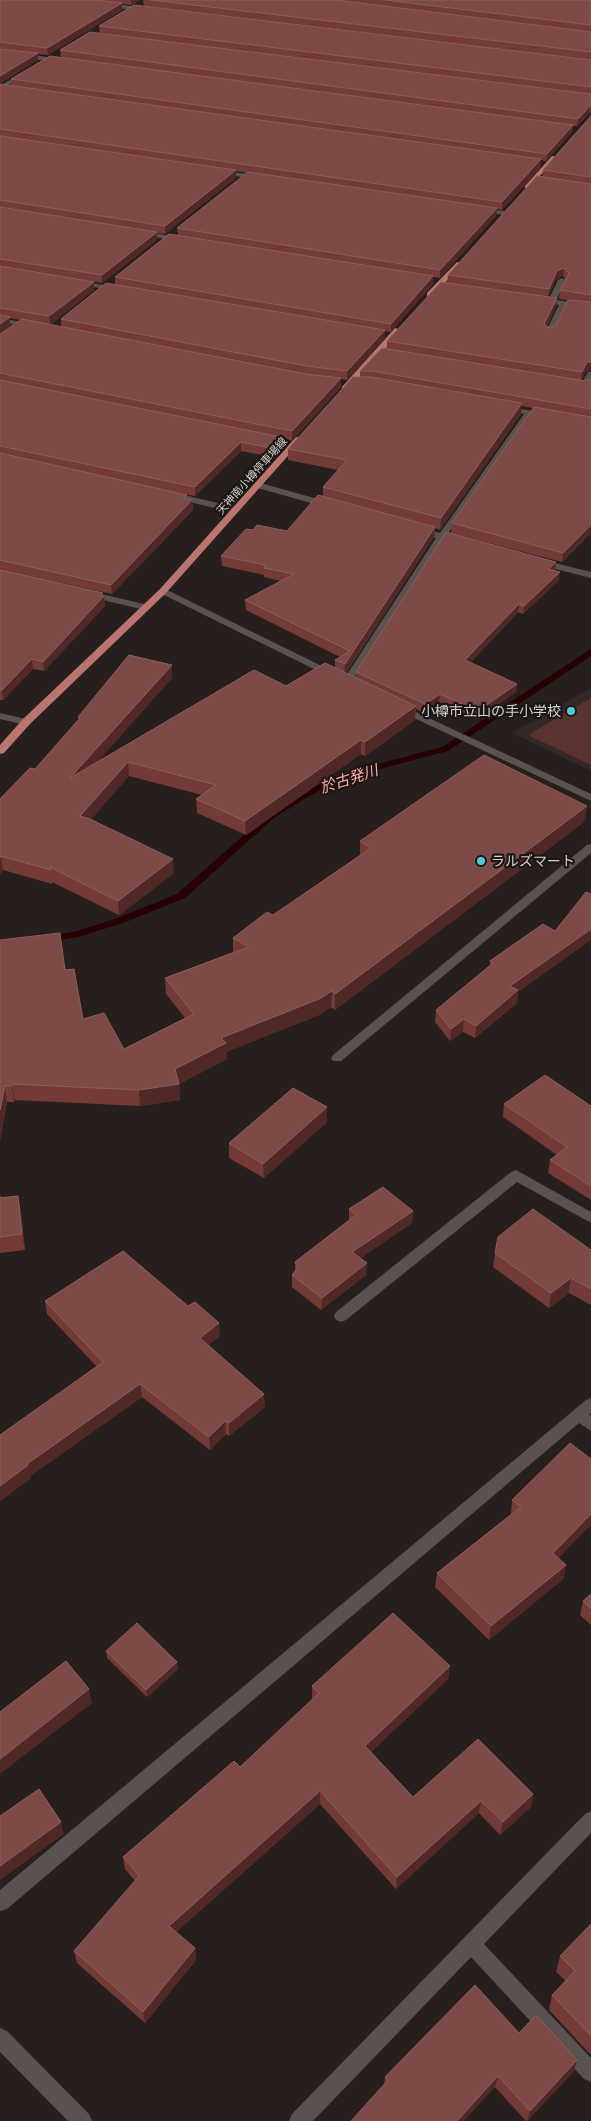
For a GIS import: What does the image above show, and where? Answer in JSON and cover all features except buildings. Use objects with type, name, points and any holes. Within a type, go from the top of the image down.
[{"type":"main road","points":[[522,193],[561,150]]},
{"type":"main road","points":[[498,220],[507,210]]},
{"type":"main road","points":[[425,300],[466,254]]},
{"type":"main road","points":[[337,398],[345,384],[406,322]]},
{"type":"main road","name":"天神南小樽停車場線","points":[[0,751],[26,722],[163,591],[307,432]]},
{"type":"street","points":[[126,13],[140,4]]},
{"type":"street","points":[[104,5],[153,11]]},
{"type":"street","points":[[0,52],[68,62]]},
{"type":"street","points":[[41,64],[57,54]]},
{"type":"street","points":[[0,88],[32,69]]},
{"type":"street","points":[[0,88],[10,90]]},
{"type":"street","points":[[538,163],[548,164]]},
{"type":"street","points":[[216,172],[265,179]]},
{"type":"street","points":[[238,182],[246,176]]},
{"type":"street","points":[[534,180],[543,181]]},
{"type":"street","points":[[475,209],[507,210]]},
{"type":"street","points":[[128,231],[187,240]]},
{"type":"street","points":[[161,243],[176,231]]},
{"type":"street","points":[[551,302],[562,280]]},
{"type":"street","points":[[66,281],[124,290]]},
{"type":"street","points":[[97,293],[111,282]]},
{"type":"street","points":[[532,299],[591,307]]},
{"type":"street","points":[[550,333],[564,303]]},
{"type":"street","points":[[0,320],[17,326],[43,328]]},
{"type":"street","points":[[384,334],[393,336]]},
{"type":"street","points":[[378,352],[388,354]]},
{"type":"street","points":[[565,383],[585,386],[591,374]]},
{"type":"street","points":[[345,384],[364,384]]},
{"type":"street","points":[[492,406],[556,416]]},
{"type":"street","points":[[163,591],[352,684],[442,536],[529,412]]},
{"type":"street","points":[[285,443],[294,445]]},
{"type":"street","points":[[257,485],[340,508]]},
{"type":"street","points":[[161,493],[236,510]]},
{"type":"street","points":[[405,526],[470,544]]},
{"type":"street","points":[[526,558],[591,575]]},
{"type":"street","points":[[78,592],[145,607]]},
{"type":"street","points":[[391,703],[591,798]]},
{"type":"street","points":[[0,716],[26,722]]},
{"type":"street","points":[[338,1058],[591,847]]},
{"type":"street","points":[[341,1316],[516,1174],[591,1218]]},
{"type":"street","points":[[0,1902],[587,1414]]},
{"type":"street","points":[[299,2121],[591,1820]]},
{"type":"street","points":[[471,1944],[591,2072]]},
{"type":"street","points":[[0,2038],[82,2121]]},
{"type":"shaded area","name":"小樽市立山の手小学校","points":[[591,688],[591,771],[512,733]]},
{"type":"shaded area","name":"小樽市立山の手小学校","points":[[591,698],[591,765],[528,735]]},
{"type":"waterway","name":"於古発川","points":[[46,939],[78,934],[119,921],[181,896],[272,815],[322,785],[377,767],[445,749],[591,652]]},
{"type":"place","name":"小樽市立山の手小学校","points":[[571,711]]},
{"type":"place","name":"ラルズマート","points":[[481,861]]}]
